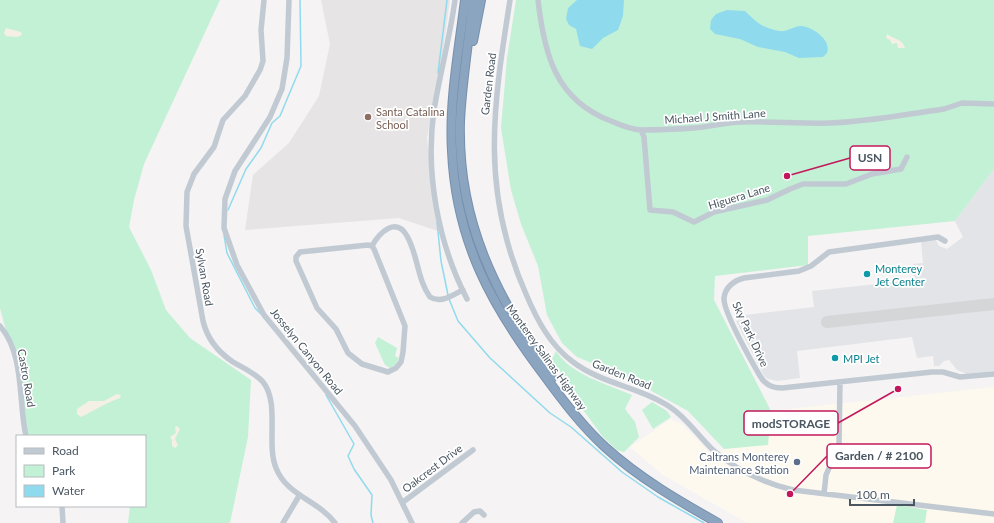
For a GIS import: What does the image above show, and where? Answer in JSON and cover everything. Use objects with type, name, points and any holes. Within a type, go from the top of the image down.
[{"type":"highway","name":"Monterey Salinas Highway","points":[[465,0],[453,99],[451,141],[456,193],[469,243],[490,295],[513,333],[576,417],[604,446],[661,490],[718,523]]},
{"type":"highway","points":[[462,103],[473,0]]},
{"type":"highway","points":[[462,103],[481,0]]},
{"type":"highway","name":"Monterey Salinas Highway","points":[[462,103],[461,151],[465,191],[474,231],[490,273],[509,310],[558,386],[591,429],[616,456]]},
{"type":"street","name":"Sylvan Road","points":[[264,0],[261,30],[263,60],[260,70],[244,96],[223,120],[214,147],[190,182],[186,201],[186,222],[205,329],[219,350],[233,362],[259,378],[267,388],[269,394],[274,463],[283,480],[289,488],[299,496],[322,509],[335,523]]},
{"type":"street","name":"Josselyn Canyon Road","points":[[289,0],[287,58],[282,89],[270,117],[235,171],[225,199],[224,228],[237,266],[264,315],[355,426],[384,469],[403,502],[412,523]]},
{"type":"street","points":[[455,0],[434,112],[432,158],[435,190],[442,230],[452,266],[467,299]]},
{"type":"street","name":"Garden Road","points":[[510,0],[494,112],[495,177],[500,211],[512,259],[530,305],[546,334],[566,357],[584,369],[643,393],[668,406],[682,416],[714,450],[739,468],[752,476],[781,487],[824,494],[994,514]]},
{"type":"street","name":"Michael J Smith Lane","points":[[538,0],[541,27],[547,54],[552,67],[564,87],[583,106],[594,114],[617,124],[641,130],[695,128],[741,122],[843,122],[944,109],[962,103],[994,104]]},
{"type":"street","name":"Higuera Lane","points":[[641,130],[644,137],[650,210],[673,212],[694,222],[720,210],[767,200],[803,184],[846,184],[872,174],[901,169],[907,157]]},
{"type":"street","points":[[372,246],[382,231],[392,228],[400,229],[408,237],[418,271],[430,297],[436,300],[442,300],[462,290]]},
{"type":"street","name":"Sky Park Drive","points":[[945,240],[938,237],[829,252],[811,266],[800,271],[744,278],[736,281],[728,289],[724,299],[729,315],[756,368],[766,384],[772,387],[782,388],[932,372],[943,372],[960,377],[994,374]]},
{"type":"street","points":[[372,246],[403,316],[406,330],[400,362],[396,368],[388,372],[367,367],[348,353],[336,329],[317,308],[296,261],[296,257],[300,252],[372,246]]},
{"type":"street","name":"Castro Road","points":[[0,326],[9,341],[17,368],[26,435]]},
{"type":"street","points":[[824,494],[828,467],[839,445],[840,382]]},
{"type":"street","name":"Oakcrest Drive","points":[[403,502],[473,450]]},
{"type":"street","points":[[283,523],[299,496]]},
{"type":"street","points":[[62,507],[63,523]]},
{"type":"street","points":[[462,523],[474,512],[480,511],[484,515]]},
{"type":"shaded area","name":"Santa Catalina School","points":[[321,0],[450,0],[443,51],[427,138],[438,231],[399,218],[245,230],[253,175],[289,143],[319,96],[330,44]]},
{"type":"shaded area","points":[[994,169],[994,371],[967,374],[957,370],[949,360],[944,361],[939,366],[934,366],[933,356],[917,358],[912,337],[797,351],[800,378],[777,381],[768,379],[764,376],[736,321],[743,320],[743,315],[814,307],[812,291],[914,280],[913,264],[923,263],[921,241],[936,240],[939,246],[947,249],[963,237],[955,221]]},
{"type":"shaded area","points":[[994,387],[994,523],[747,523],[663,475],[630,447],[671,419],[683,425],[713,456],[724,449],[768,445],[771,411]]},
{"type":"green space","points":[[0,0],[220,0],[144,164],[134,200],[129,227],[151,270],[166,310],[190,338],[251,380],[248,437],[230,523],[128,523],[130,507],[146,507],[146,435],[26,435],[20,383],[0,308]]},
{"type":"green space","points":[[516,0],[994,0],[994,169],[955,221],[808,236],[808,265],[715,276],[714,300],[771,411],[768,445],[724,449],[688,411],[628,378],[577,357],[562,343],[547,315],[538,266],[521,224],[511,190],[501,128],[507,58]]},
{"type":"green space","points":[[378,337],[397,348],[395,356],[399,358],[396,364],[390,368],[385,365],[375,343]]},
{"type":"green space","points":[[556,351],[580,373],[632,395],[625,409],[635,422],[639,437],[624,452],[617,450],[603,437],[578,403],[569,383],[551,361]]},
{"type":"green space","points":[[652,402],[667,411],[671,417],[653,429],[642,410]]},
{"type":"green space","points":[[897,505],[927,510],[925,523],[893,523]]},
{"type":"sand","points":[[6,28],[21,32],[22,35],[17,37],[6,36],[4,33]]},
{"type":"sand","points":[[887,34],[900,41],[905,48],[898,48],[897,43],[892,44],[890,40],[886,38]]},
{"type":"sand","points":[[117,394],[121,395],[120,398],[81,417],[77,414],[77,409],[89,401],[104,401]]},
{"type":"sand","points":[[177,426],[180,429],[175,439],[178,445],[175,448],[172,446],[172,440],[170,437],[176,433],[175,427]]},
{"type":"water","points":[[577,0],[624,0],[623,16],[618,30],[603,38],[592,49],[580,46],[576,29],[569,25],[566,19],[568,8]]},
{"type":"water","points":[[727,10],[745,11],[760,24],[773,30],[785,31],[800,26],[810,28],[824,38],[828,48],[827,53],[823,57],[799,58],[785,52],[758,47],[740,39],[715,34],[710,29],[711,20],[716,14]]},
{"type":"waterway","points":[[228,210],[246,169],[261,148],[272,123],[280,116],[301,66],[300,0]]},
{"type":"waterway","points":[[438,73],[447,0]]},
{"type":"waterway","points":[[437,222],[441,261],[448,295]]},
{"type":"waterway","points":[[224,235],[227,253],[255,308],[261,314]]},
{"type":"waterway","points":[[449,299],[458,321],[490,358],[550,413],[571,427],[622,472],[658,497],[704,523]]},
{"type":"waterway","points":[[326,395],[354,444],[348,456],[354,469],[372,495],[371,515],[373,523]]},
{"type":"taxiway","points":[[827,322],[994,304]]},
{"type":"place","name":"Santa Catalina School","points":[[368,117]]},
{"type":"place","name":"USN","points":[[787,176]]},
{"type":"place","name":"Monterey Jet Center","points":[[867,274]]},
{"type":"place","name":"MPI Jet","points":[[835,358]]},
{"type":"place","name":"modSTORAGE","points":[[898,389]]},
{"type":"place","name":"Caltrans Monterey Maintenance Station","points":[[797,462]]},
{"type":"place","name":"Garden / # 2100","points":[[790,494]]}]
